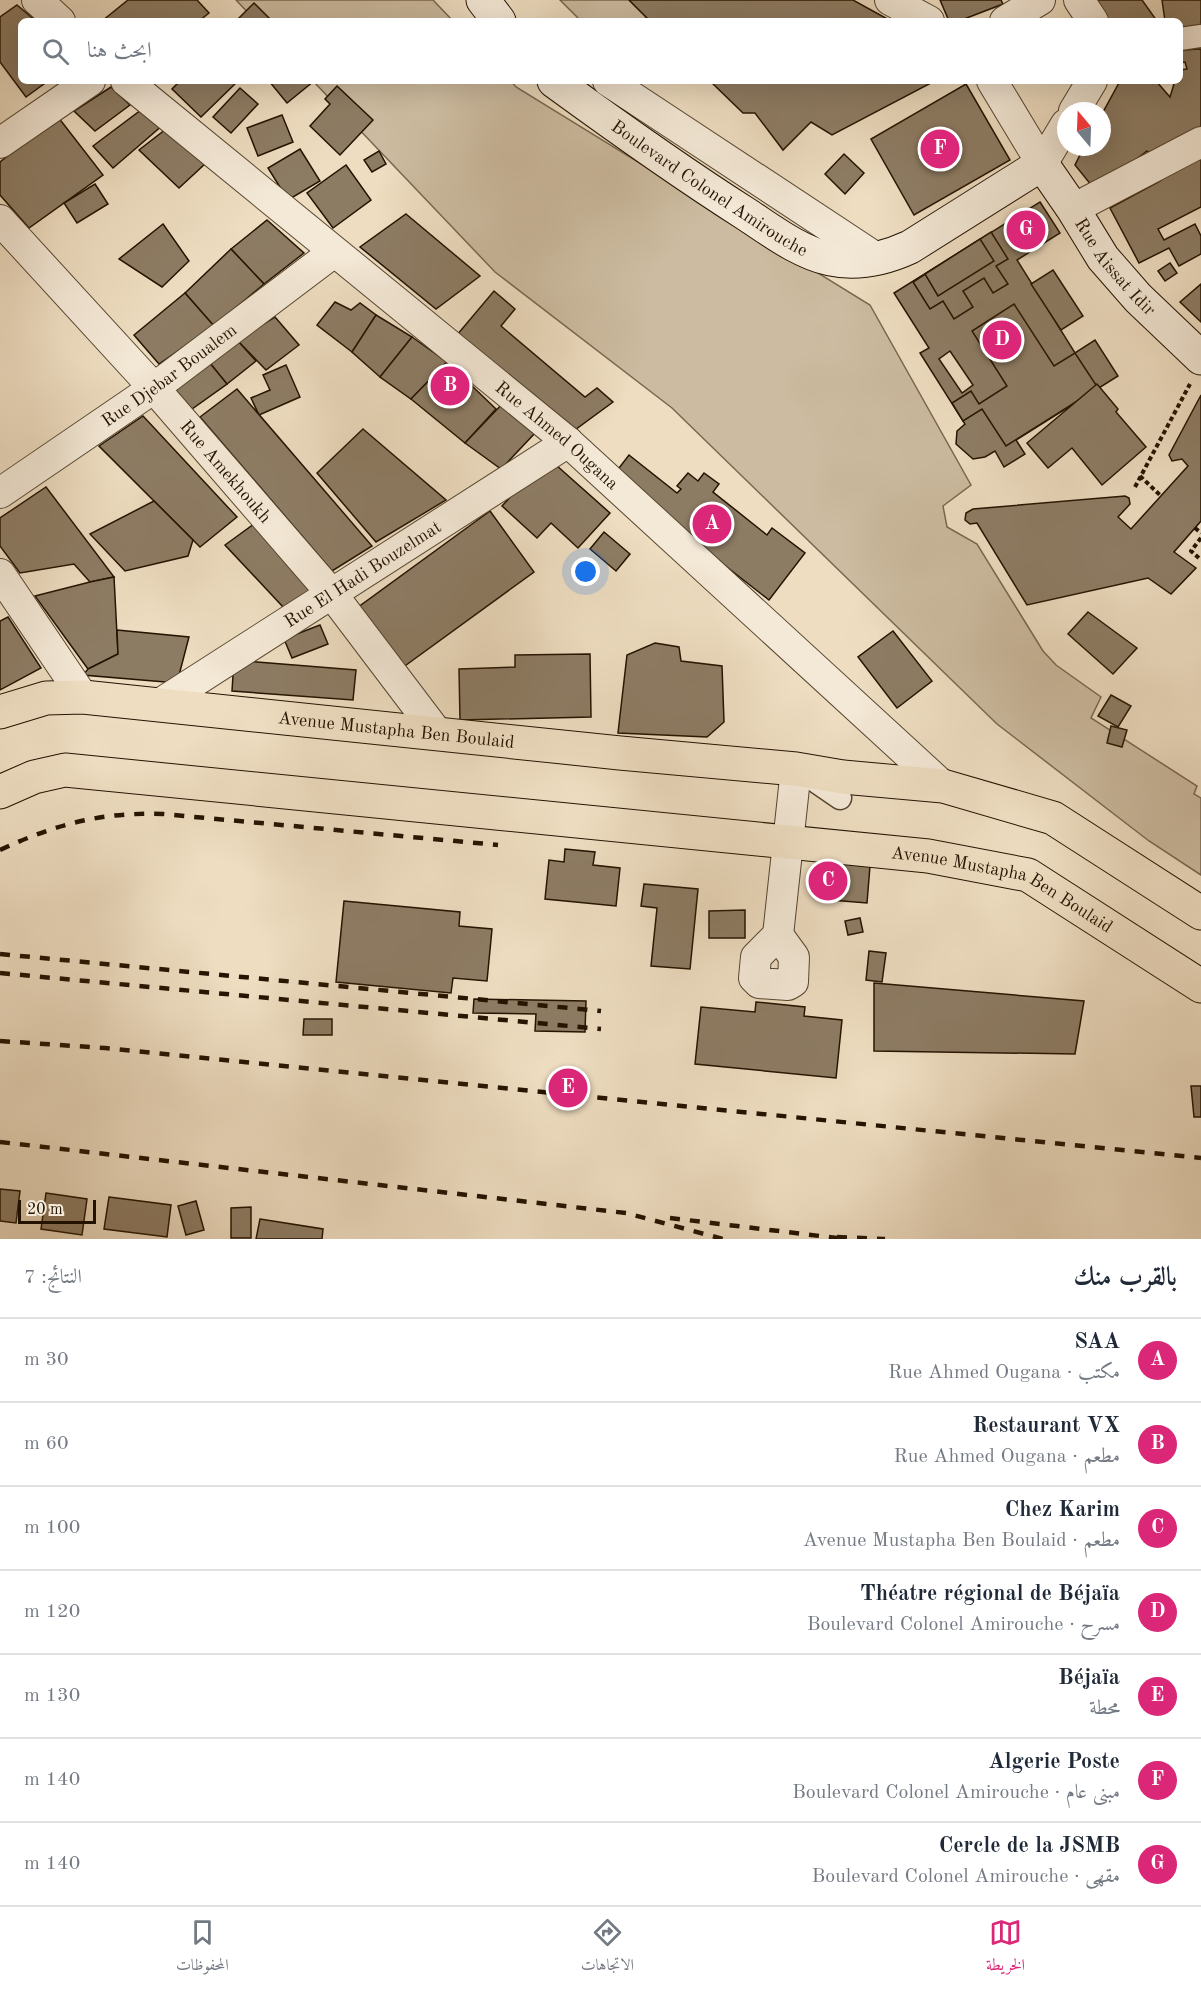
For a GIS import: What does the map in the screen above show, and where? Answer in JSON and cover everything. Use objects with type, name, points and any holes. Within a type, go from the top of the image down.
[{"type":"main road","points":[[483,0],[497,18]]},
{"type":"main road","name":"Boulevard Colonel Amirouche","points":[[558,84],[717,195],[800,248],[829,259],[878,260],[910,248],[1042,164]]},
{"type":"main road","name":"Rue Aissat Idir","points":[[1042,164],[1103,258],[1198,368]]},
{"type":"main road","name":"Avenue Mustapha Ben Boulaid","points":[[0,712],[46,698],[83,697],[943,786],[1053,818],[1201,913]]},
{"type":"main road","name":"Avenue Mustapha Ben Boulaid","points":[[0,792],[34,777],[65,770],[928,856],[1028,875],[1201,986]]},
{"type":"street","points":[[37,0],[57,18]]},
{"type":"street","points":[[890,0],[923,18]]},
{"type":"street","points":[[1010,18],[1040,0]]},
{"type":"street","points":[[1079,0],[1091,18]]},
{"type":"street","points":[[1183,39],[1201,36]]},
{"type":"street","points":[[0,143],[86,84]]},
{"type":"street","name":"Rue Ahmed Ougana","points":[[130,84],[568,442],[943,786]]},
{"type":"street","name":"Boulevard Colonel Amirouche","points":[[613,84],[878,260]]},
{"type":"street","points":[[994,84],[1042,164],[1057,139]]},
{"type":"street","points":[[1079,102],[1090,84]]},
{"type":"street","points":[[1073,209],[1201,142]]},
{"type":"street","name":"Rue Amekhoukh","points":[[0,220],[154,388],[332,594],[438,734]]},
{"type":"street","name":"Rue Djebar Boualem","points":[[0,493],[154,388],[334,252]]},
{"type":"street","name":"Rue El Hadi Bouzelmat","points":[[158,705],[568,442]]},
{"type":"street","points":[[0,574],[83,697]]},
{"type":"street","points":[[778,935],[796,769],[840,798]]},
{"type":"street","points":[[788,842],[836,831]]},
{"type":"path","points":[[1135,486],[1198,368]]},
{"type":"path","points":[[1140,476],[1161,496]]},
{"type":"path","points":[[1195,528],[1201,533]]},
{"type":"path","points":[[1201,538],[1191,551],[1201,560]]},
{"type":"shaded area","points":[[236,0],[433,0],[450,18],[253,18]]},
{"type":"shaded area","points":[[560,0],[629,0],[646,17],[645,18],[578,18]]},
{"type":"shaded area","points":[[316,84],[514,84],[870,305],[971,485],[943,506],[947,527],[977,544],[1043,651],[1056,665],[1101,697],[1091,718],[1197,786],[1194,794],[1201,798],[1201,875],[1149,841],[997,724],[672,408],[495,272]]},
{"type":"building","points":[[128,0],[197,0],[209,13],[203,18],[106,18]]},
{"type":"building","points":[[629,0],[853,0],[886,18],[647,18]]},
{"type":"building","points":[[940,0],[1001,0],[1003,4],[967,18],[948,18]]},
{"type":"building","points":[[1090,0],[1142,0],[1155,18],[1103,18]]},
{"type":"building","points":[[1162,0],[1201,0],[1201,33],[1183,36],[1183,18],[1165,18]]},
{"type":"building","points":[[254,3],[269,18],[239,18]]},
{"type":"building","points":[[17,5],[32,18],[18,18],[18,84],[44,84],[26,97],[0,62],[0,17]]},
{"type":"building","points":[[1201,49],[1201,131],[1155,159],[1147,151],[1096,191],[1075,165],[1080,156],[1111,156],[1111,102],[1109,102],[1118,84],[1159,84],[1170,97],[1174,84],[1183,84],[1183,70],[1187,69],[1185,62],[1183,62],[1183,50]]},
{"type":"building","points":[[177,84],[235,84],[201,117],[172,89]]},
{"type":"building","points":[[271,84],[310,84],[287,103]]},
{"type":"building","points":[[713,84],[929,84],[832,135],[811,122],[783,150],[755,113],[743,113]]},
{"type":"building","points":[[966,84],[1010,160],[914,215],[871,139]]},
{"type":"building","points":[[337,86],[373,120],[340,155],[310,126],[330,104],[325,99]]},
{"type":"building","points":[[111,87],[130,105],[95,131],[74,111]]},
{"type":"building","points":[[240,88],[258,104],[231,133],[213,117]]},
{"type":"building","points":[[145,107],[164,124],[113,168],[93,146]]},
{"type":"building","points":[[282,115],[293,142],[258,156],[247,128]]},
{"type":"building","points":[[58,117],[103,175],[29,228],[0,195],[0,162]]},
{"type":"building","points":[[170,126],[206,163],[179,188],[139,150]]},
{"type":"building","points":[[1201,145],[1201,207],[1158,229],[1164,240],[1195,224],[1201,236],[1201,254],[1179,266],[1169,248],[1139,263],[1110,208],[1160,181],[1154,170]]},
{"type":"building","points":[[300,149],[320,181],[288,200],[268,168]]},
{"type":"building","points":[[379,151],[386,164],[372,172],[364,160]]},
{"type":"building","points":[[844,154],[864,173],[845,194],[825,174]]},
{"type":"building","points":[[346,165],[371,200],[333,228],[307,193]]},
{"type":"building","points":[[95,184],[108,204],[77,223],[64,203]]},
{"type":"building","points":[[1040,202],[1060,233],[1017,260],[1075,353],[1095,340],[1118,376],[1016,440],[1025,454],[1004,467],[995,451],[985,457],[973,459],[956,444],[957,431],[965,424],[920,353],[929,348],[894,293]],"holes":[[[950,351],[973,385],[962,393],[939,359]]]},
{"type":"building","points":[[406,214],[480,276],[436,309],[360,247]]},
{"type":"building","points":[[267,220],[304,253],[264,284],[231,249]]},
{"type":"building","points":[[163,224],[189,261],[162,287],[119,259]]},
{"type":"building","points":[[991,232],[1008,259],[996,266],[1008,284],[993,293],[984,278],[963,291],[973,307],[954,319],[943,301],[930,309],[913,282]]},
{"type":"building","points":[[980,239],[994,261],[938,296],[925,274]]},
{"type":"building","points":[[231,249],[264,284],[214,326],[185,293]]},
{"type":"building","points":[[1170,263],[1177,273],[1165,281],[1158,271]]},
{"type":"building","points":[[1053,270],[1083,316],[1061,330],[1031,284]]},
{"type":"building","points":[[1201,284],[1201,322],[1180,302]]},
{"type":"building","points":[[494,291],[515,309],[501,326],[585,397],[597,388],[613,402],[572,432],[457,335]]},
{"type":"building","points":[[185,293],[214,326],[159,364],[134,335]]},
{"type":"building","points":[[335,302],[351,310],[360,303],[376,315],[352,352],[317,325]]},
{"type":"building","points":[[1014,304],[1054,366],[1075,353],[1098,388],[1006,446],[982,409],[963,421],[952,403],[971,391],[979,404],[1007,386],[972,331]]},
{"type":"building","points":[[376,315],[412,337],[380,377],[352,352]]},
{"type":"building","points":[[275,317],[299,345],[266,370],[237,340]]},
{"type":"building","points":[[412,337],[447,362],[411,399],[380,377]]},
{"type":"building","points":[[237,340],[256,361],[227,384],[209,362]]},
{"type":"building","points":[[209,362],[227,384],[192,409],[173,388]]},
{"type":"building","points":[[447,362],[496,409],[465,443],[411,399]]},
{"type":"building","points":[[286,365],[300,397],[259,415],[251,398],[270,390],[263,375]]},
{"type":"building","points":[[1097,384],[1118,409],[1116,412],[1146,447],[1102,485],[1072,448],[1048,468],[1027,443]]},
{"type":"building","points":[[237,389],[372,546],[332,571],[200,417]]},
{"type":"building","points":[[1201,395],[1201,521],[1174,552],[1196,568],[1171,594],[1148,578],[1027,605],[977,523],[970,524],[965,520],[966,513],[973,509],[1125,496],[1129,498],[1130,504],[1118,517],[1131,529],[1188,466],[1182,459],[1172,461],[1169,455]]},
{"type":"building","points":[[504,402],[536,432],[501,469],[465,443]]},
{"type":"building","points":[[143,416],[237,517],[200,547],[99,446]]},
{"type":"building","points":[[363,429],[446,500],[376,542],[317,473]]},
{"type":"building","points":[[629,455],[677,493],[681,489],[677,486],[688,473],[698,481],[704,473],[719,484],[713,492],[767,535],[772,528],[805,553],[769,600],[612,477]]},
{"type":"building","points":[[547,457],[610,513],[578,548],[551,523],[537,538],[502,506]]},
{"type":"building","points":[[46,487],[114,577],[90,582],[74,564],[20,573],[0,546],[0,518]]},
{"type":"building","points":[[154,501],[193,540],[188,556],[125,571],[90,534]]},
{"type":"building","points":[[490,511],[534,572],[402,668],[357,608]]},
{"type":"building","points":[[254,524],[314,589],[284,608],[225,545]]},
{"type":"building","points":[[604,532],[630,554],[616,571],[590,549]]},
{"type":"building","points":[[114,577],[118,654],[88,669],[35,596]]},
{"type":"building","points":[[1088,612],[1137,648],[1113,674],[1068,634]]},
{"type":"building","points":[[8,617],[41,668],[0,690],[0,621]]},
{"type":"building","points":[[320,625],[328,644],[292,658],[284,639]]},
{"type":"building","points":[[117,630],[189,637],[177,683],[83,675],[88,669],[118,654]]},
{"type":"building","points":[[893,631],[932,681],[897,708],[858,657]]},
{"type":"building","points":[[655,643],[679,647],[681,661],[722,666],[724,722],[707,737],[618,733],[627,655]]},
{"type":"building","points":[[590,654],[591,717],[460,720],[459,669],[515,667],[515,655]]},
{"type":"building","points":[[234,660],[356,670],[353,700],[232,691]]},
{"type":"building","points":[[1111,695],[1131,706],[1118,727],[1098,716]]},
{"type":"building","points":[[1111,726],[1127,730],[1122,747],[1107,743]]},
{"type":"building","points":[[565,849],[595,852],[593,865],[620,868],[616,906],[545,899],[549,860],[564,862]]},
{"type":"building","points":[[820,862],[870,866],[867,903],[818,899]]},
{"type":"building","points":[[644,884],[698,889],[690,969],[651,966],[657,908],[641,906]]},
{"type":"building","points":[[344,901],[460,912],[459,926],[492,929],[487,981],[453,978],[451,993],[336,982]]},
{"type":"building","points":[[745,910],[745,938],[709,938],[709,911]]},
{"type":"building","points":[[860,918],[863,932],[848,935],[845,921]]},
{"type":"building","points":[[869,951],[886,953],[882,982],[866,980]]},
{"type":"building","points":[[874,983],[1084,1001],[1075,1054],[874,1051]]},
{"type":"building","points":[[474,999],[586,1001],[585,1032],[535,1031],[536,1014],[473,1013]]},
{"type":"building","points":[[756,1002],[805,1007],[804,1016],[842,1020],[836,1078],[695,1064],[701,1007],[755,1012]]},
{"type":"building","points":[[304,1019],[332,1019],[332,1035],[303,1035]]},
{"type":"building","points":[[1191,1086],[1201,1086],[1201,1117],[1194,1117]]},
{"type":"building","points":[[0,1189],[20,1191],[16,1223],[0,1221]]},
{"type":"building","points":[[46,1193],[87,1199],[82,1235],[41,1229]]},
{"type":"building","points":[[109,1197],[171,1205],[167,1237],[104,1229]]},
{"type":"building","points":[[196,1201],[204,1230],[186,1235],[178,1206]]},
{"type":"building","points":[[251,1207],[251,1238],[231,1238],[231,1208]]},
{"type":"building","points":[[260,1219],[323,1229],[322,1239],[256,1239]]},
{"type":"railway","points":[[0,850],[40,833],[79,822],[140,814],[163,814],[498,845]]},
{"type":"railway","points":[[0,954],[601,1011]]},
{"type":"railway","points":[[0,973],[601,1029]]},
{"type":"railway","points":[[0,1041],[105,1048],[1201,1158]]},
{"type":"railway","points":[[0,1142],[626,1213],[723,1239]]},
{"type":"railway","points":[[670,1218],[845,1239]]},
{"type":"railway","points":[[837,1237],[885,1239]]},
{"type":"place","name":"Algerie Poste","points":[[940,149]]},
{"type":"place","name":"Cercle de la JSMB","points":[[1026,230]]},
{"type":"place","name":"Théatre régional de Béjaïa","points":[[1002,340]]},
{"type":"place","name":"Restaurant VX","points":[[450,386]]},
{"type":"place","name":"SAA","points":[[712,524]]},
{"type":"place","name":"Chez Karim","points":[[828,881]]},
{"type":"place","name":"Béjaïa","points":[[568,1088]]}]
